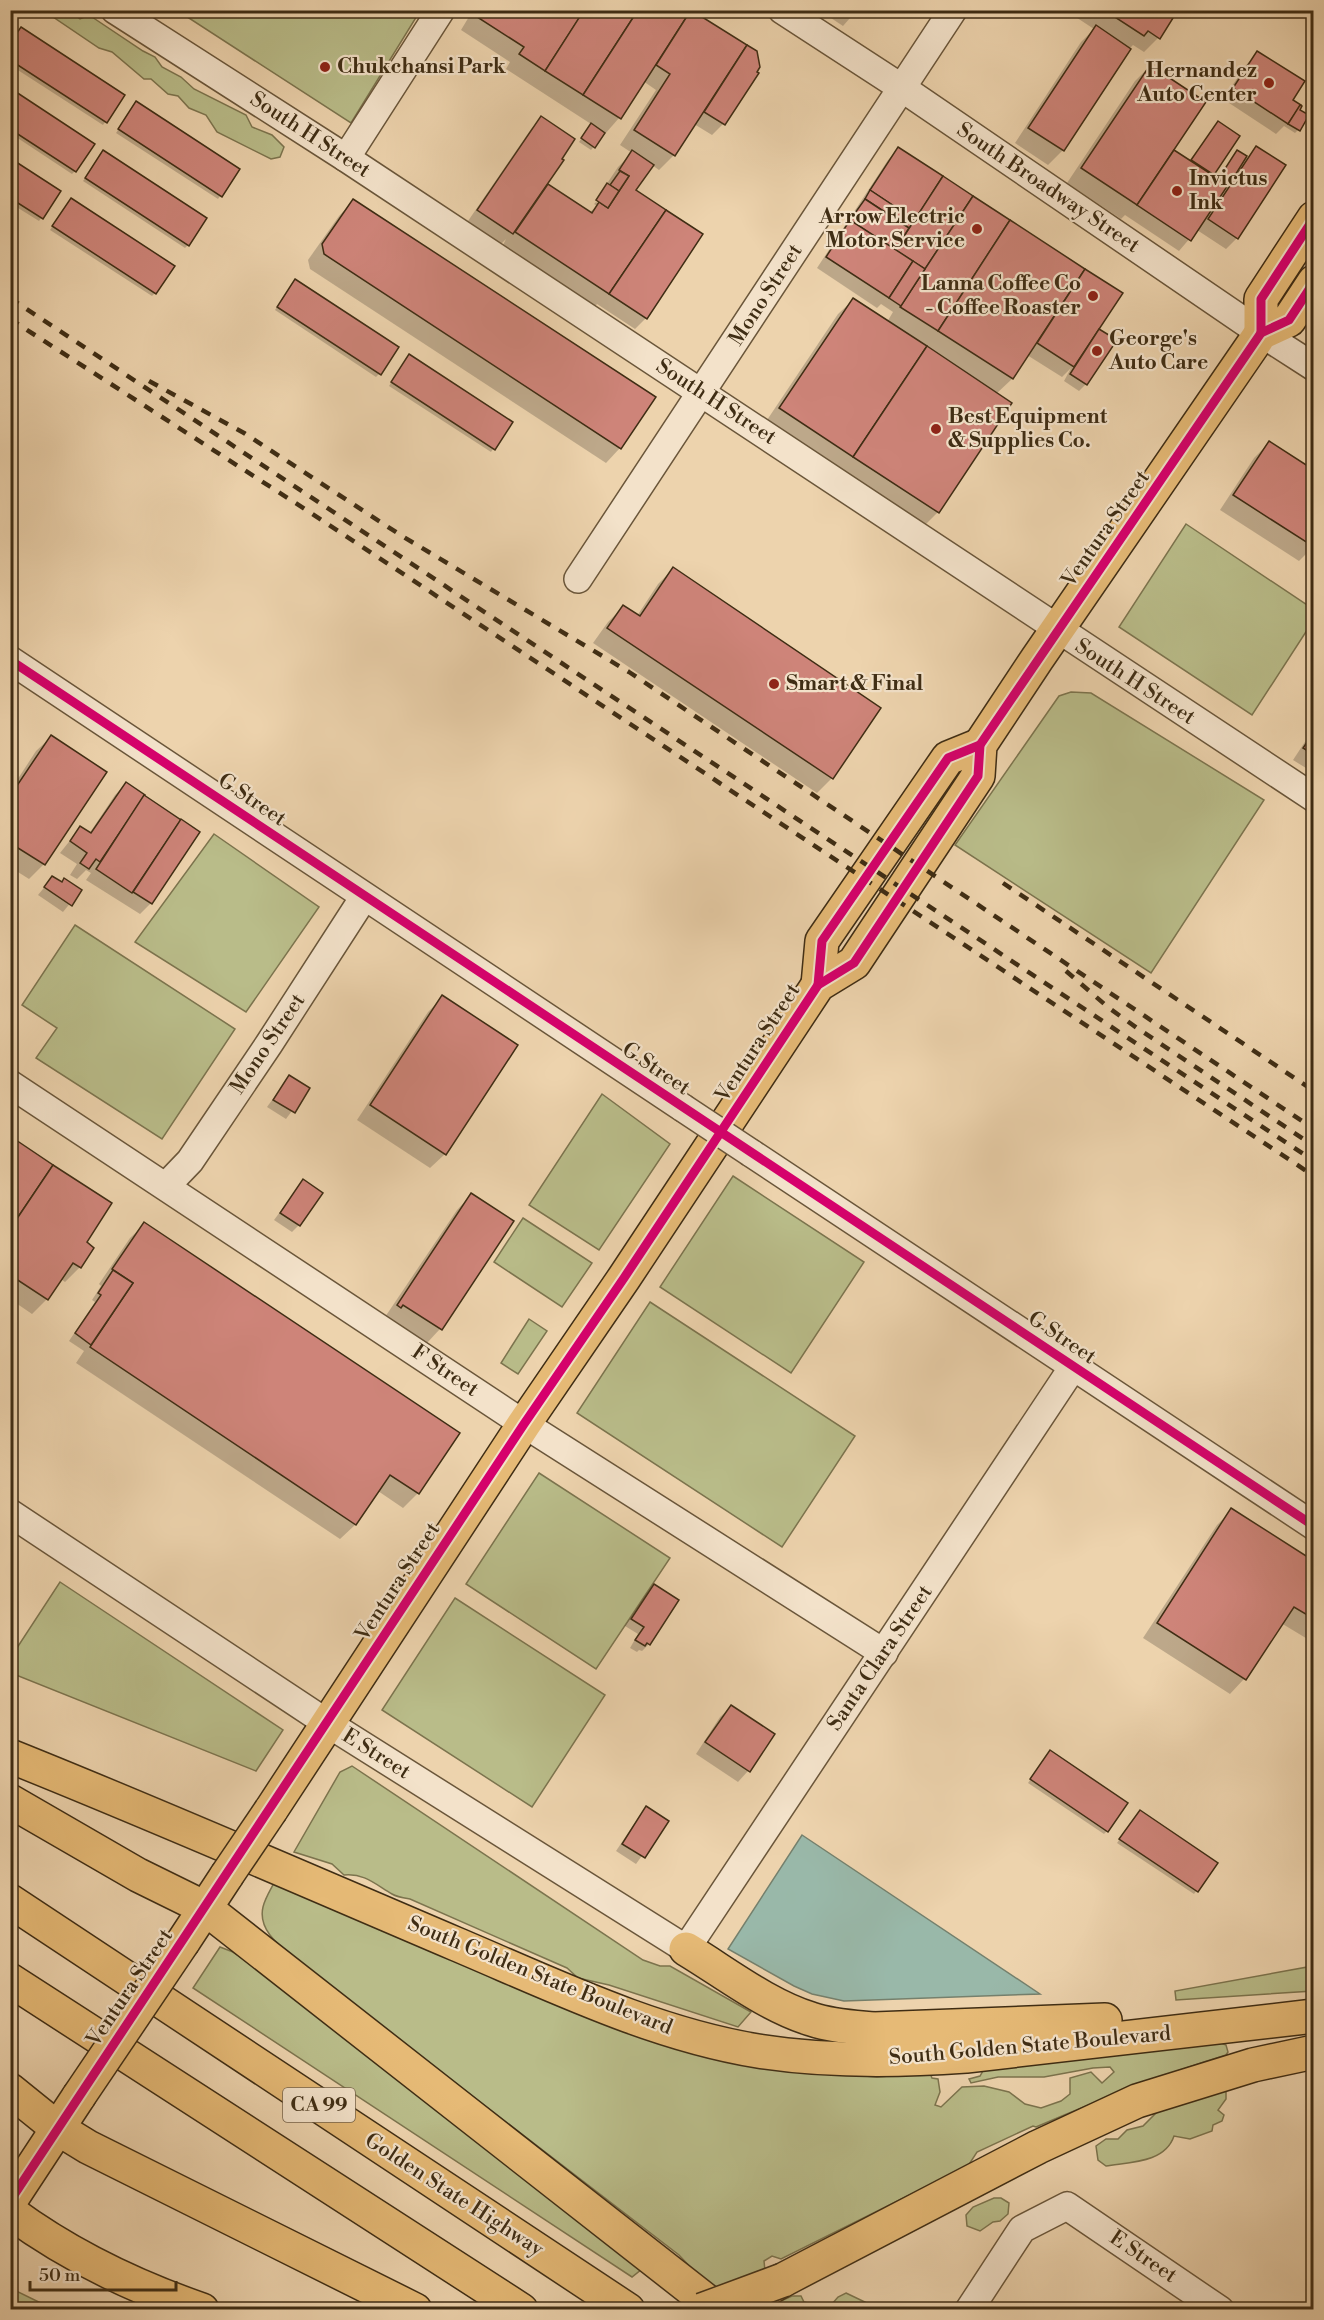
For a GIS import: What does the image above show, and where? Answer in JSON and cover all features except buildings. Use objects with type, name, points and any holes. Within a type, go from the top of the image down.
[{"type":"main road","points":[[1314,218],[1261,299],[1261,333],[1289,320],[1314,282]]},
{"type":"main road","name":"Ventura Street","points":[[10,2201],[271,1810],[524,1424],[624,1278],[818,985],[854,963],[978,777],[980,745],[1261,333]]},
{"type":"main road","name":"South Golden State Boulevard","points":[[10,1756],[584,1998],[705,2040],[756,2051],[855,2060],[966,2056],[1314,2016]]},
{"type":"main road","points":[[10,1801],[138,1875],[205,1908],[718,2310]]},
{"type":"main road","name":"Golden State Highway","points":[[10,1901],[628,2310]]},
{"type":"main road","points":[[686,1949],[788,2010],[811,2019],[853,2027],[931,2027],[1314,2012]]},
{"type":"main road","name":"CA 99","points":[[10,1980],[521,2310]]},
{"type":"main road","points":[[730,2310],[1038,2147],[1127,2106],[1234,2070],[1314,2052]]},
{"type":"main road","points":[[10,2090],[57,2128],[88,2147],[415,2310]]},
{"type":"main road","points":[[10,2212],[108,2270],[169,2299],[202,2310]]},
{"type":"main road","points":[[702,2310],[783,2280]]},
{"type":"street","name":"South H Street","points":[[115,10],[346,158],[1314,798]]},
{"type":"street","points":[[346,158],[441,10]]},
{"type":"street","name":"South Broadway Street","points":[[782,10],[902,88],[1314,367]]},
{"type":"street","name":"Mono Street","points":[[578,579],[953,10]]},
{"type":"street","name":"G Street","points":[[10,660],[1314,1526]]},
{"type":"street","name":"Mono Street","points":[[166,1186],[196,1152],[364,897]]},
{"type":"street","name":"F Street","points":[[10,1084],[524,1424],[884,1653]]},
{"type":"street","name":"Santa Clara Street","points":[[686,1949],[1073,1367]]},
{"type":"street","name":"E Street","points":[[10,1513],[327,1723],[686,1949]]},
{"type":"street","name":"E Street","points":[[969,2310],[1022,2229],[1067,2206],[1220,2310]]},
{"type":"green space","points":[[31,11],[70,11],[80,19],[89,15],[155,57],[162,67],[181,77],[194,89],[246,115],[252,127],[272,135],[284,147],[280,157],[271,159],[217,132],[206,115],[189,108],[178,96],[168,94],[151,79],[144,79],[112,52],[99,48],[47,13]]},
{"type":"green space","name":"Chukchansi Park","points":[[178,11],[420,11],[351,123]]},
{"type":"green space","points":[[1186,524],[1313,609],[1313,621],[1252,715],[1119,627]]},
{"type":"green space","points":[[1071,692],[1091,693],[1264,800],[1151,973],[955,845],[1059,696]]},
{"type":"green space","points":[[214,834],[319,907],[246,1012],[135,942]]},
{"type":"green space","points":[[75,925],[235,1029],[162,1139],[36,1058],[57,1028],[22,1005]]},
{"type":"green space","points":[[602,1094],[670,1144],[599,1250],[529,1205]]},
{"type":"green space","points":[[733,1176],[864,1262],[791,1373],[660,1287]]},
{"type":"green space","points":[[523,1218],[592,1263],[562,1307],[494,1262]]},
{"type":"green space","points":[[650,1302],[855,1436],[782,1547],[577,1413]]},
{"type":"green space","points":[[529,1319],[547,1331],[518,1374],[501,1363]]},
{"type":"green space","points":[[539,1473],[670,1558],[596,1669],[466,1584]]},
{"type":"green space","points":[[60,1582],[283,1730],[256,1771],[11,1673],[11,1657]]},
{"type":"green space","points":[[455,1598],[605,1695],[532,1807],[382,1710]]},
{"type":"green space","points":[[352,1766],[643,1960],[660,1966],[670,1966],[751,2012],[738,2027],[609,1985],[578,1978],[567,1968],[410,1899],[394,1895],[363,1877],[344,1875],[332,1864],[294,1852],[340,1772]]},
{"type":"green space","points":[[275,1881],[802,2071],[877,2077],[930,2073],[932,2078],[938,2079],[940,2092],[935,2105],[941,2107],[962,2087],[984,2086],[1009,2092],[1025,2104],[1041,2108],[1061,2101],[1070,2094],[1070,2078],[1091,2072],[1102,2083],[1114,2072],[1110,2067],[1093,2068],[1044,2077],[998,2077],[971,2083],[969,2079],[980,2076],[984,2069],[1221,2043],[1226,2045],[1228,2052],[1226,2055],[1130,2088],[1036,2127],[1033,2126],[977,2152],[968,2166],[781,2259],[772,2256],[764,2261],[765,2271],[713,2291],[679,2255],[280,1946],[268,1932],[262,1916],[264,1904]]},
{"type":"green space","points":[[220,1947],[233,1952],[256,1967],[642,2269],[632,2277],[193,1988]]},
{"type":"green space","points":[[1313,1966],[1313,1991],[1176,2000],[1175,1991]]},
{"type":"green space","points":[[1220,2086],[1226,2092],[1226,2099],[1218,2110],[1224,2115],[1222,2121],[1213,2125],[1212,2131],[1190,2139],[1174,2136],[1163,2152],[1146,2160],[1106,2166],[1098,2160],[1096,2146],[1106,2139],[1118,2139],[1127,2130],[1143,2126],[1166,2103]]},
{"type":"green space","points":[[994,2198],[1001,2198],[1009,2203],[1008,2214],[1000,2221],[993,2222],[980,2231],[967,2226],[966,2215],[973,2207]]},
{"type":"green space","points":[[12,2289],[53,2309],[11,2309]]},
{"type":"green space","points":[[846,2293],[867,2303],[868,2309],[833,2309],[831,2305],[838,2297]]},
{"type":"green space","points":[[792,2296],[801,2296],[804,2302],[811,2304],[814,2309],[773,2310],[774,2304]]},
{"type":"shaded area","points":[[802,1835],[1040,1994],[844,2001],[812,1994],[794,1986],[728,1949]]},
{"type":"railway","points":[[10,298],[1314,1161]]},
{"type":"railway","points":[[10,319],[311,513],[1314,1176]]},
{"type":"railway","points":[[149,381],[244,433],[402,536],[629,672],[1314,1129]]},
{"type":"railway","points":[[1003,883],[1314,1091]]},
{"type":"railway","points":[[1066,971],[1109,1008],[1137,1028],[1314,1146]]},
{"type":"cycle path","points":[[1261,333],[1261,299],[1314,218]]},
{"type":"cycle path","points":[[10,2201],[524,1424],[624,1278],[818,985],[854,963],[978,776],[980,745],[1261,333],[1289,320],[1314,282]]},
{"type":"cycle path","points":[[10,660],[1314,1526]]},
{"type":"cycle path","points":[[818,985],[822,941],[948,758],[980,745]]},
{"type":"place","name":"Chukchansi Park","points":[[325,67]]},
{"type":"place","name":"Hernandez Auto Center","points":[[1269,83]]},
{"type":"place","name":"Invictus Ink","points":[[1177,191]]},
{"type":"place","name":"Arrow Electric Motor Service","points":[[977,229]]},
{"type":"place","name":"Lanna Coffee Co - Coffee Roaster","points":[[1093,296]]},
{"type":"place","name":"George's Auto Care","points":[[1097,351]]},
{"type":"place","name":"Best Equipment & Supplies Co.","points":[[936,429]]},
{"type":"place","name":"Smart & Final","points":[[774,684]]}]
